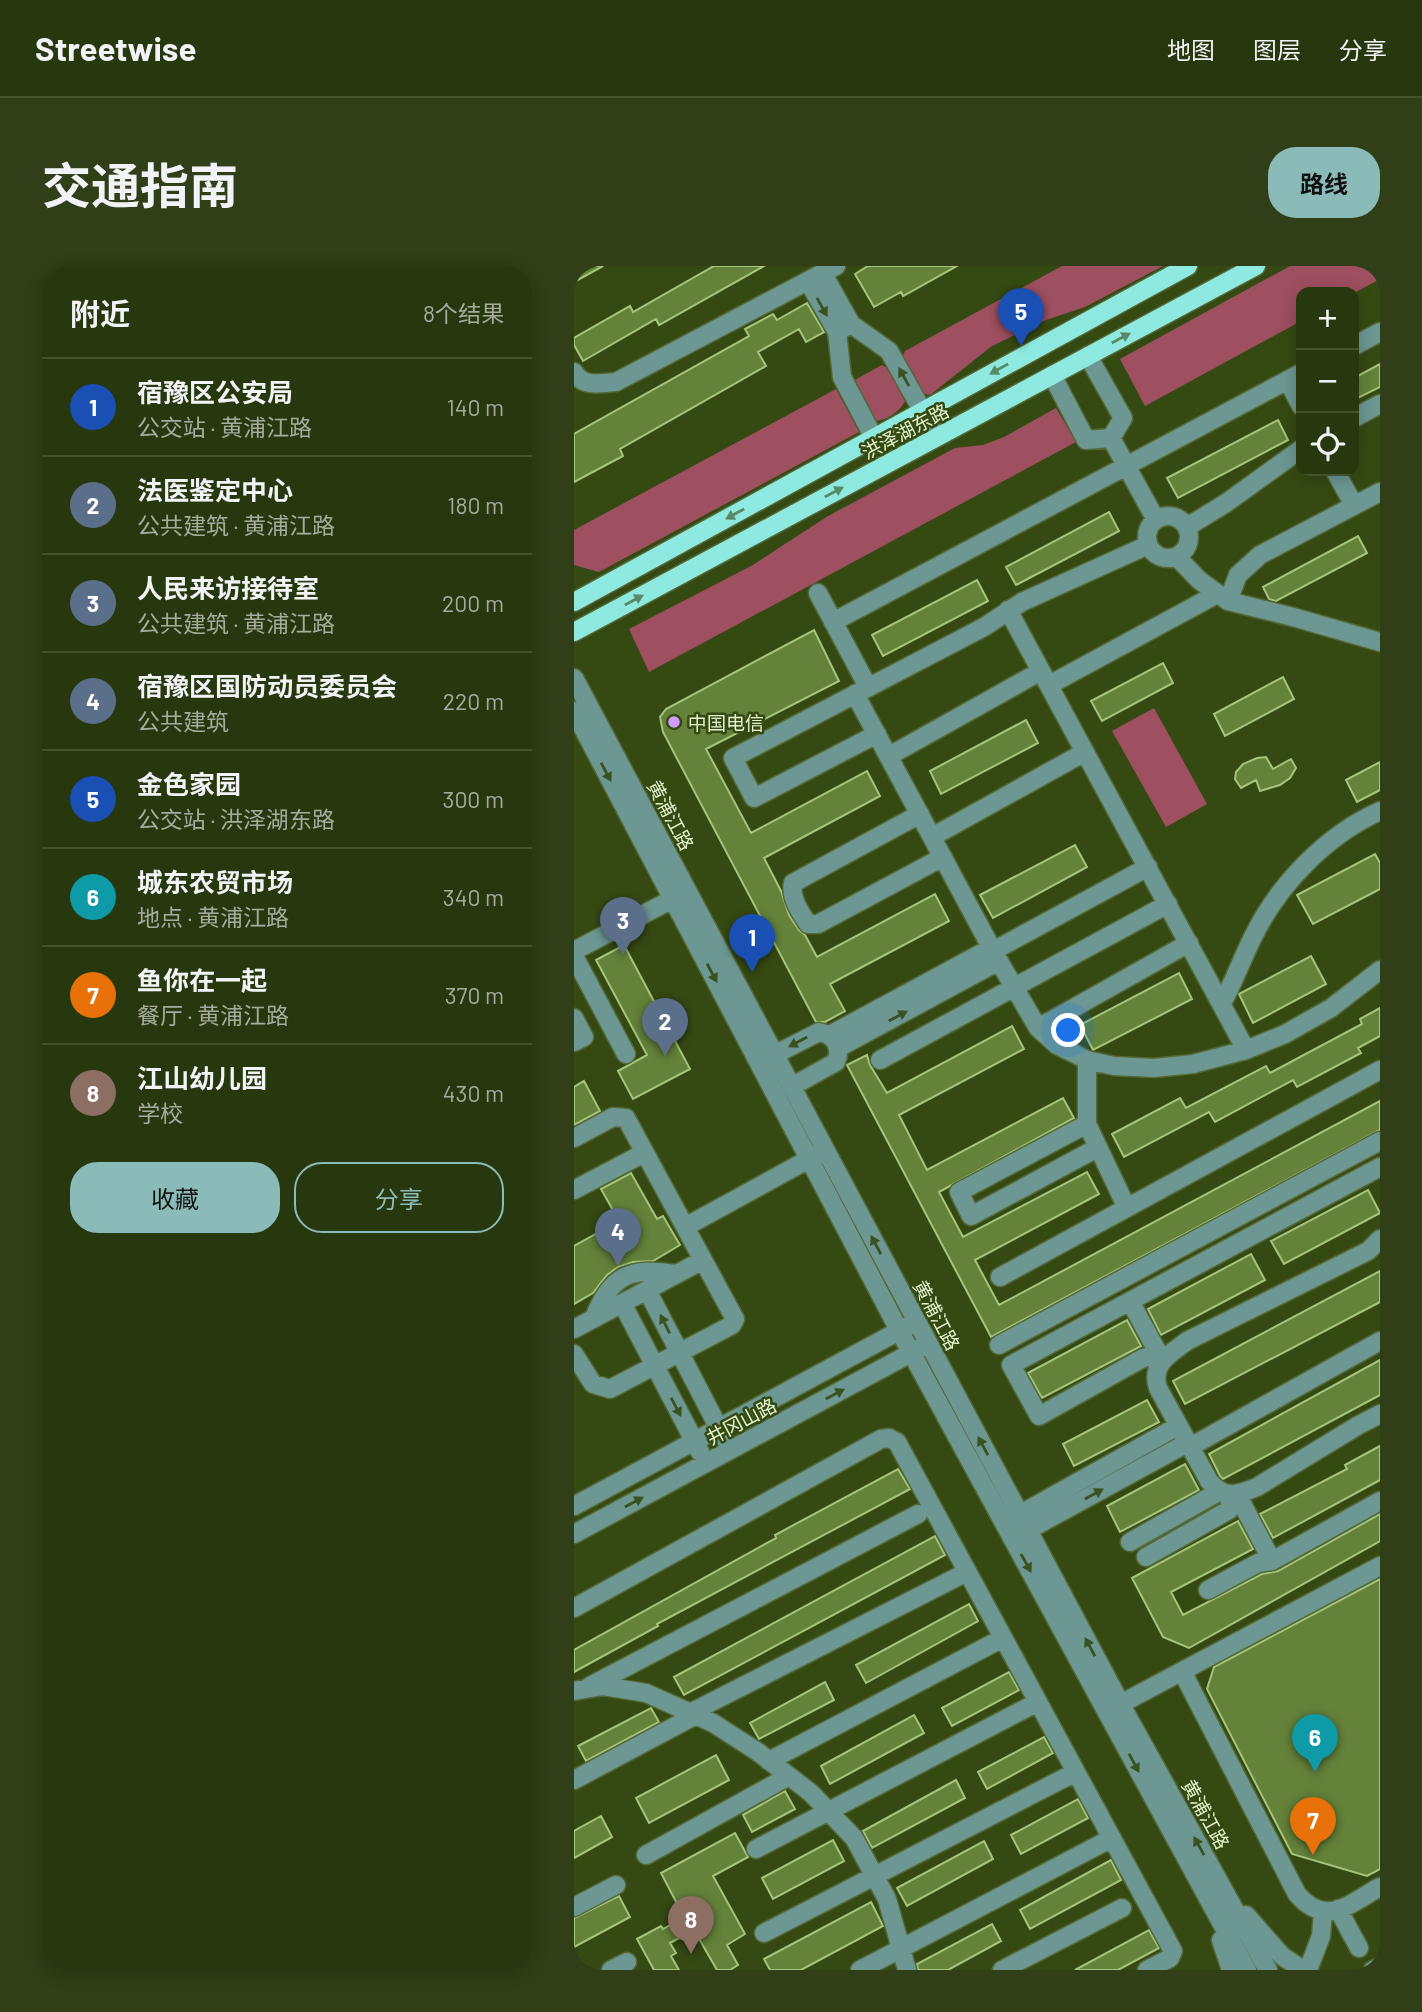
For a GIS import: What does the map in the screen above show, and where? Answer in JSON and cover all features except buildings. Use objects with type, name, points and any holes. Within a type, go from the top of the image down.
[{"type":"main road","name":"洪泽湖东路","points":[[574,602],[1188,266]]},
{"type":"main road","name":"洪泽湖东路","points":[[574,632],[1256,266]]},
{"type":"street","points":[[574,372],[578,378],[590,384],[616,382],[822,274],[844,328],[842,377],[874,438]]},
{"type":"street","points":[[844,328],[889,351],[937,437]]},
{"type":"street","points":[[1359,343],[1380,332]]},
{"type":"street","points":[[1088,356],[1123,418],[1111,438]]},
{"type":"street","points":[[1052,376],[1086,440],[1111,438]]},
{"type":"street","points":[[833,622],[1294,377]]},
{"type":"street","points":[[1359,415],[1380,404]]},
{"type":"street","points":[[1111,438],[1156,520]]},
{"type":"street","points":[[1187,527],[1226,503],[1296,453]]},
{"type":"street","points":[[1338,476],[1354,505]]},
{"type":"street","points":[[889,756],[1045,678],[1222,598],[1238,575],[1260,555],[1380,492]]},
{"type":"street","points":[[1171,516],[1187,527],[1190,541],[1183,553],[1177,557],[1157,556],[1148,545],[1147,533],[1156,520],[1171,516]]},
{"type":"street","points":[[877,734],[754,798],[733,758],[984,627],[1008,610],[1148,545]]},
{"type":"street","points":[[1177,557],[1222,598],[1380,642]]},
{"type":"street","points":[[818,593],[862,690],[877,734],[1014,986],[1038,1027],[1057,1045],[1087,1060],[1114,1066],[1154,1068],[1193,1064],[1246,1050],[1285,1034],[1331,1008],[1380,970]]},
{"type":"street","points":[[1008,610],[1246,1050]]},
{"type":"street","name":"黄浦江路","points":[[574,678],[680,895],[817,1155],[899,1330],[1016,1527],[1215,1892],[1268,1970]]},
{"type":"street","name":"黄浦江路","points":[[574,711],[774,1055],[791,1087],[817,1155],[916,1321],[1016,1527]]},
{"type":"street","points":[[932,837],[1085,752]]},
{"type":"street","points":[[1222,1003],[1252,938],[1288,885],[1308,862],[1340,833],[1359,820],[1380,811]]},
{"type":"street","points":[[920,814],[793,883],[791,891],[799,909],[808,924],[818,924],[943,857]]},
{"type":"street","points":[[834,1042],[1148,867]]},
{"type":"street","points":[[626,1054],[574,953],[680,895]]},
{"type":"street","points":[[880,1060],[1168,904]]},
{"type":"street","points":[[1038,1027],[1189,943]]},
{"type":"street","points":[[574,1018],[584,1037],[574,1042]]},
{"type":"street","points":[[774,1055],[816,1032],[834,1042]]},
{"type":"street","points":[[791,1087],[836,1062],[834,1042]]},
{"type":"street","points":[[1087,1060],[1087,1124],[1127,1208]]},
{"type":"street","points":[[1000,1278],[1380,1070]]},
{"type":"street","points":[[574,1138],[612,1117],[626,1118],[735,1319],[733,1325],[610,1389],[593,1384],[576,1365]]},
{"type":"street","points":[[1087,1124],[959,1192],[971,1216],[1097,1148]]},
{"type":"street","points":[[999,1345],[1380,1141]]},
{"type":"street","points":[[574,1190],[645,1153]]},
{"type":"street","points":[[685,1227],[817,1155]]},
{"type":"street","points":[[1162,1360],[1152,1356],[1143,1359],[1038,1416],[1011,1365],[1379,1171]]},
{"type":"street","points":[[1272,1561],[1228,1493],[1209,1481],[1178,1426],[1155,1373],[1162,1360],[1205,1331],[1368,1251],[1380,1239]]},
{"type":"street","points":[[574,1329],[703,1260]]},
{"type":"street","points":[[594,1318],[609,1287],[623,1278],[637,1272],[676,1274]]},
{"type":"street","points":[[647,1290],[731,1450]]},
{"type":"street","points":[[1130,1301],[1162,1360]]},
{"type":"street","points":[[622,1303],[706,1463]]},
{"type":"street","name":"井冈山路","points":[[574,1506],[916,1321]]},
{"type":"street","points":[[1016,1527],[1189,1445],[1380,1341]]},
{"type":"street","name":"井冈山路","points":[[574,1534],[928,1344]]},
{"type":"street","points":[[1130,1542],[1228,1493],[1257,1487],[1380,1414]]},
{"type":"street","points":[[1016,1527],[1178,1426]]},
{"type":"street","points":[[574,1608],[881,1439],[889,1438],[897,1442],[1173,1951],[1170,1958],[1147,1970]]},
{"type":"street","points":[[1146,1557],[1229,1510],[1231,1505],[1228,1493]]},
{"type":"street","points":[[1208,1590],[1258,1563],[1272,1561],[1380,1501]]},
{"type":"street","points":[[579,1690],[918,1514]]},
{"type":"street","points":[[1116,1712],[1380,1566]]},
{"type":"street","points":[[574,1780],[693,1714],[967,1572]]},
{"type":"street","points":[[1116,1712],[1186,1679],[1380,1575]]},
{"type":"street","points":[[769,1761],[1003,1639]]},
{"type":"street","points":[[1186,1679],[1297,1894],[1314,1909],[1331,1910],[1380,1887]]},
{"type":"street","points":[[579,1690],[603,1686],[646,1693],[713,1723],[811,1793],[854,1838],[875,1876],[887,1899],[907,1970]]},
{"type":"street","points":[[757,1849],[1038,1702]]},
{"type":"street","points":[[764,1933],[1076,1772]]},
{"type":"street","points":[[646,1855],[789,1776]]},
{"type":"street","points":[[860,1970],[1112,1838]]},
{"type":"street","points":[[574,1907],[616,1885]]},
{"type":"street","points":[[1215,1892],[1282,1956],[1306,1970],[1331,1910]]},
{"type":"street","points":[[1215,1892],[1231,1970]]},
{"type":"street","name":"黄浦江路","points":[[1215,1892],[1247,1970]]},
{"type":"street","points":[[1002,1970],[1122,1908]]},
{"type":"street","points":[[1331,1910],[1359,1948]]},
{"type":"street","points":[[611,1970],[627,1962]]},
{"type":"street","points":[[1373,1970],[1380,1967]]},
{"type":"shaded area","points":[[1062,266],[1163,266],[1085,307],[1046,320],[992,346],[930,395],[919,393],[901,360],[905,351]]},
{"type":"shaded area","points":[[1290,266],[1380,266],[1380,279],[1359,290],[1359,287],[1296,287],[1296,324],[1145,406],[1120,359]]},
{"type":"shaded area","points":[[882,365],[887,368],[905,401],[891,416],[871,421],[851,382]]},
{"type":"shaded area","points":[[836,389],[859,432],[599,572],[574,565],[574,530]]},
{"type":"shaded area","points":[[1056,408],[1076,442],[649,672],[629,629],[753,565],[828,516],[955,448],[983,445],[1004,437]]},
{"type":"shaded area","points":[[1154,708],[1207,804],[1166,827],[1112,731]]},
{"type":"place","name":"金色家园","points":[[1021,346]]},
{"type":"place","name":"中国电信","points":[[674,722]]},
{"type":"place","name":"人民来访接待室","points":[[623,955]]},
{"type":"place","name":"宿豫区公安局","points":[[752,972]]},
{"type":"place","name":"法医鉴定中心","points":[[665,1056]]},
{"type":"place","name":"宿豫区国防动员委员会","points":[[618,1266]]},
{"type":"place","name":"城东农贸市场","points":[[1315,1772]]},
{"type":"place","name":"鱼你在一起","points":[[1313,1855]]},
{"type":"place","name":"江山幼儿园","points":[[691,1954]]}]
